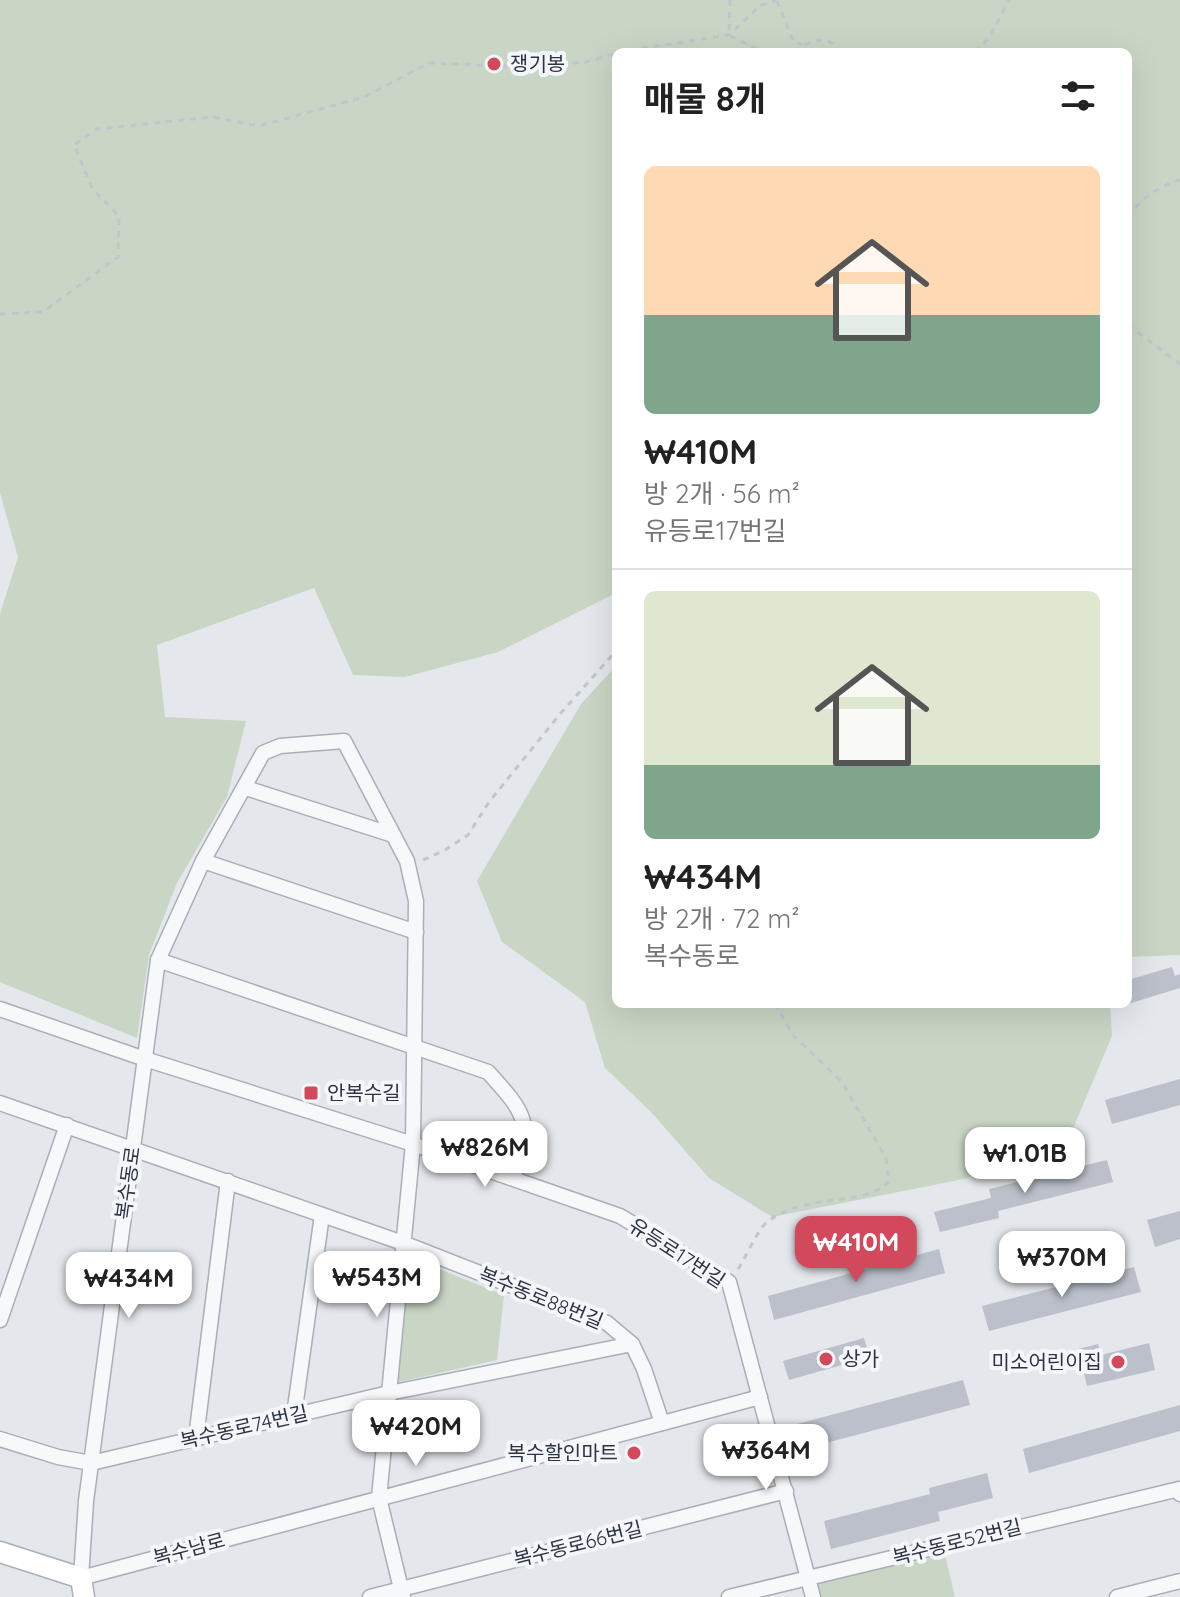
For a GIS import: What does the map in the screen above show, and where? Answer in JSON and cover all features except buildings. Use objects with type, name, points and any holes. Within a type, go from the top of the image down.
[{"type":"main road","points":[[0,1552],[82,1588]]},
{"type":"street","name":"복수동로","points":[[82,1588],[91,1463],[158,960],[203,861],[263,753],[280,746],[344,741],[408,868],[416,901],[413,1144]]},
{"type":"street","points":[[246,788],[393,835]]},
{"type":"street","points":[[203,861],[416,932]]},
{"type":"street","points":[[158,960],[488,1072],[511,1098],[525,1126],[526,1141],[513,1178]]},
{"type":"street","name":"유등로17번길","points":[[0,1009],[145,1059],[413,1144],[620,1216],[729,1282],[813,1597]]},
{"type":"street","name":"복수동로88번길","points":[[0,1103],[403,1243],[607,1323],[632,1344]]},
{"type":"street","points":[[0,1320],[67,1125]]},
{"type":"street","points":[[402,1593],[379,1498],[413,1144]]},
{"type":"street","points":[[196,1438],[228,1181]]},
{"type":"street","points":[[294,1415],[322,1215]]},
{"type":"street","points":[[632,1344],[662,1423]]},
{"type":"street","name":"복수동로74번길","points":[[91,1463],[389,1393],[632,1344]]},
{"type":"street","name":"복수남로","points":[[82,1588],[379,1498],[760,1397]]},
{"type":"street","points":[[0,1439],[58,1457],[91,1463]]},
{"type":"street","name":"복수동로52번길","points":[[729,1597],[1179,1489],[1180,1494]]},
{"type":"street","name":"복수동로66번길","points":[[370,1597],[402,1593],[786,1491]]},
{"type":"street","points":[[1117,1597],[1180,1581]]},
{"type":"path","points":[[729,35],[730,0]]},
{"type":"path","points":[[643,48],[729,35],[761,5],[776,0],[792,38],[802,45]]},
{"type":"path","points":[[979,48],[989,38],[1009,0]]},
{"type":"path","points":[[729,35],[755,48]]},
{"type":"path","points":[[799,48],[819,39],[829,40],[835,48]]},
{"type":"path","points":[[0,314],[43,312],[118,257],[119,216],[92,188],[74,145],[97,129],[212,117],[259,126],[364,97],[429,63],[528,67],[586,62],[612,54]]},
{"type":"path","points":[[1132,212],[1140,201],[1162,186],[1180,180]]},
{"type":"path","points":[[1132,328],[1180,364]]},
{"type":"path","points":[[408,868],[468,835],[495,795],[612,656]]},
{"type":"path","points":[[729,1282],[764,1224],[791,1208],[814,1201],[878,1192],[889,1182],[886,1158],[842,1082],[793,1035],[777,1008]]},
{"type":"green space","points":[[0,0],[1180,0],[1180,955],[1132,957],[1132,48],[612,48],[612,595],[498,652],[405,677],[353,675],[314,588],[157,645],[165,717],[246,721],[227,797],[177,883],[149,955],[137,1038],[0,982],[0,614],[18,557],[0,493]]},
{"type":"green space","points":[[612,670],[612,1008],[1110,1008],[1112,1036],[1069,1138],[964,1179],[772,1217],[709,1178],[651,1112],[605,1068],[585,1002],[502,942],[477,881],[581,704]]},
{"type":"green space","points":[[409,1257],[504,1295],[497,1360],[390,1384]]},
{"type":"green space","points":[[945,1555],[955,1597],[818,1597],[813,1584]]},
{"type":"place","name":"쟁기봉","points":[[494,64]]},
{"type":"place","name":"안복수길","points":[[311,1093]]},
{"type":"place","name":"상가","points":[[826,1359]]},
{"type":"place","name":"미소어린이집","points":[[1118,1362]]},
{"type":"place","name":"복수할인마트","points":[[634,1453]]}]
